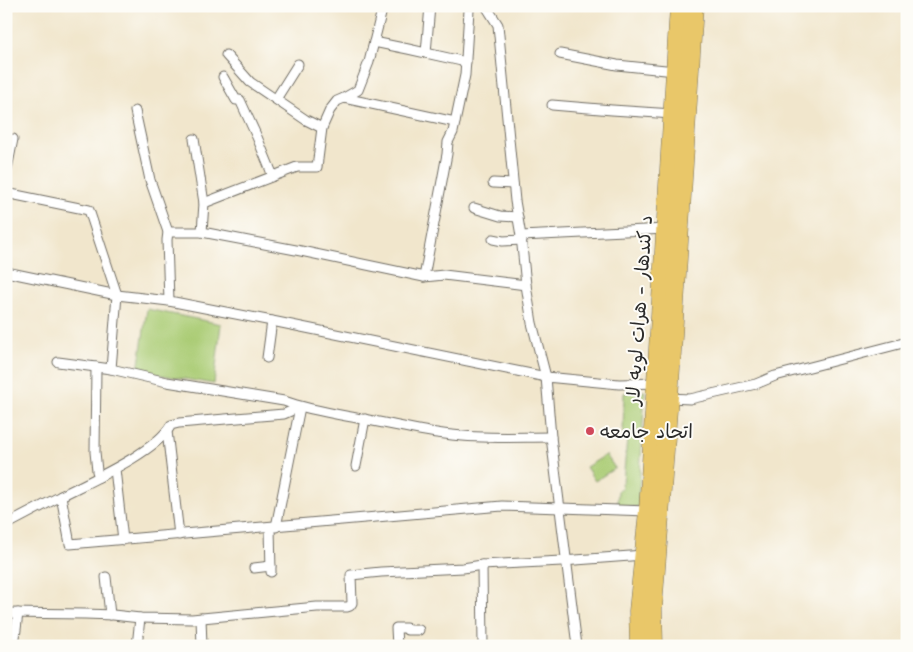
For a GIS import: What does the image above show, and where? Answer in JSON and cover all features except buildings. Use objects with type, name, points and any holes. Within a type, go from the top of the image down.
[{"type":"highway","name":"د کندهار - هرات لويه لار","points":[[639,646],[638,610],[648,511],[665,388],[666,229],[679,6]]},
{"type":"highway","name":"د کندهار - هرات لويه لار","points":[[654,646],[654,609],[665,388],[694,6]]},
{"type":"street","points":[[204,203],[297,167],[317,166],[322,128],[336,101],[358,90],[369,62],[383,6]]},
{"type":"street","points":[[426,53],[430,6]]},
{"type":"street","points":[[424,277],[448,142],[453,132],[465,75],[470,6]]},
{"type":"street","points":[[486,6],[498,25],[515,201],[522,238],[526,285],[532,323],[546,377],[551,437],[577,646]]},
{"type":"street","points":[[374,42],[466,62]]},
{"type":"street","points":[[560,54],[617,64],[675,71]]},
{"type":"street","points":[[226,55],[250,82],[306,120],[322,128]]},
{"type":"street","points":[[276,99],[298,64]]},
{"type":"street","points":[[223,77],[236,100],[240,100],[273,176]]},
{"type":"street","points":[[344,98],[455,122]]},
{"type":"street","points":[[552,105],[673,114]]},
{"type":"street","points":[[135,111],[150,180],[168,232],[169,301]]},
{"type":"street","points":[[6,174],[13,139]]},
{"type":"street","points":[[194,139],[204,203],[202,232]]},
{"type":"street","points":[[493,184],[513,184]]},
{"type":"street","points":[[6,193],[89,210],[117,295],[111,369]]},
{"type":"street","points":[[474,208],[500,216],[518,217]]},
{"type":"street","points":[[492,240],[503,241],[522,238],[666,229]]},
{"type":"street","points":[[168,232],[202,232],[424,277],[444,275],[526,285]]},
{"type":"street","points":[[6,272],[117,295],[169,301],[272,321],[546,377],[665,388],[690,399],[756,384],[776,376],[907,342]]},
{"type":"street","points":[[267,358],[272,321]]},
{"type":"street","points":[[58,362],[111,369],[167,382],[284,401],[300,407],[417,431],[454,436],[551,437]]},
{"type":"street","points":[[96,367],[95,452],[99,477]]},
{"type":"street","points":[[6,525],[115,469],[158,442],[171,425],[284,414],[300,407]]},
{"type":"street","points":[[254,568],[271,569],[273,527],[300,407]]},
{"type":"street","points":[[356,466],[364,419]]},
{"type":"street","points":[[167,431],[179,535]]},
{"type":"street","points":[[115,469],[123,540]]},
{"type":"street","points":[[61,496],[70,544],[502,506],[648,511]]},
{"type":"street","points":[[6,614],[202,618],[317,607],[346,607],[352,603],[351,575],[644,555]]},
{"type":"street","points":[[482,565],[483,646]]},
{"type":"street","points":[[106,577],[110,615]]},
{"type":"street","points":[[14,646],[18,613]]},
{"type":"street","points":[[137,646],[140,618]]},
{"type":"street","points":[[202,618],[202,646]]},
{"type":"street","points":[[397,646],[396,628],[420,630]]},
{"type":"green space","points":[[147,309],[221,324],[214,384],[138,371]]},
{"type":"green space","points":[[645,391],[638,507],[617,506],[618,490],[622,488],[621,483],[623,482],[627,439],[623,436],[624,393]]},
{"type":"green space","points":[[606,455],[615,468],[595,481],[586,467]]},
{"type":"place","name":"اتحاد جامعه","points":[[590,431]]}]
